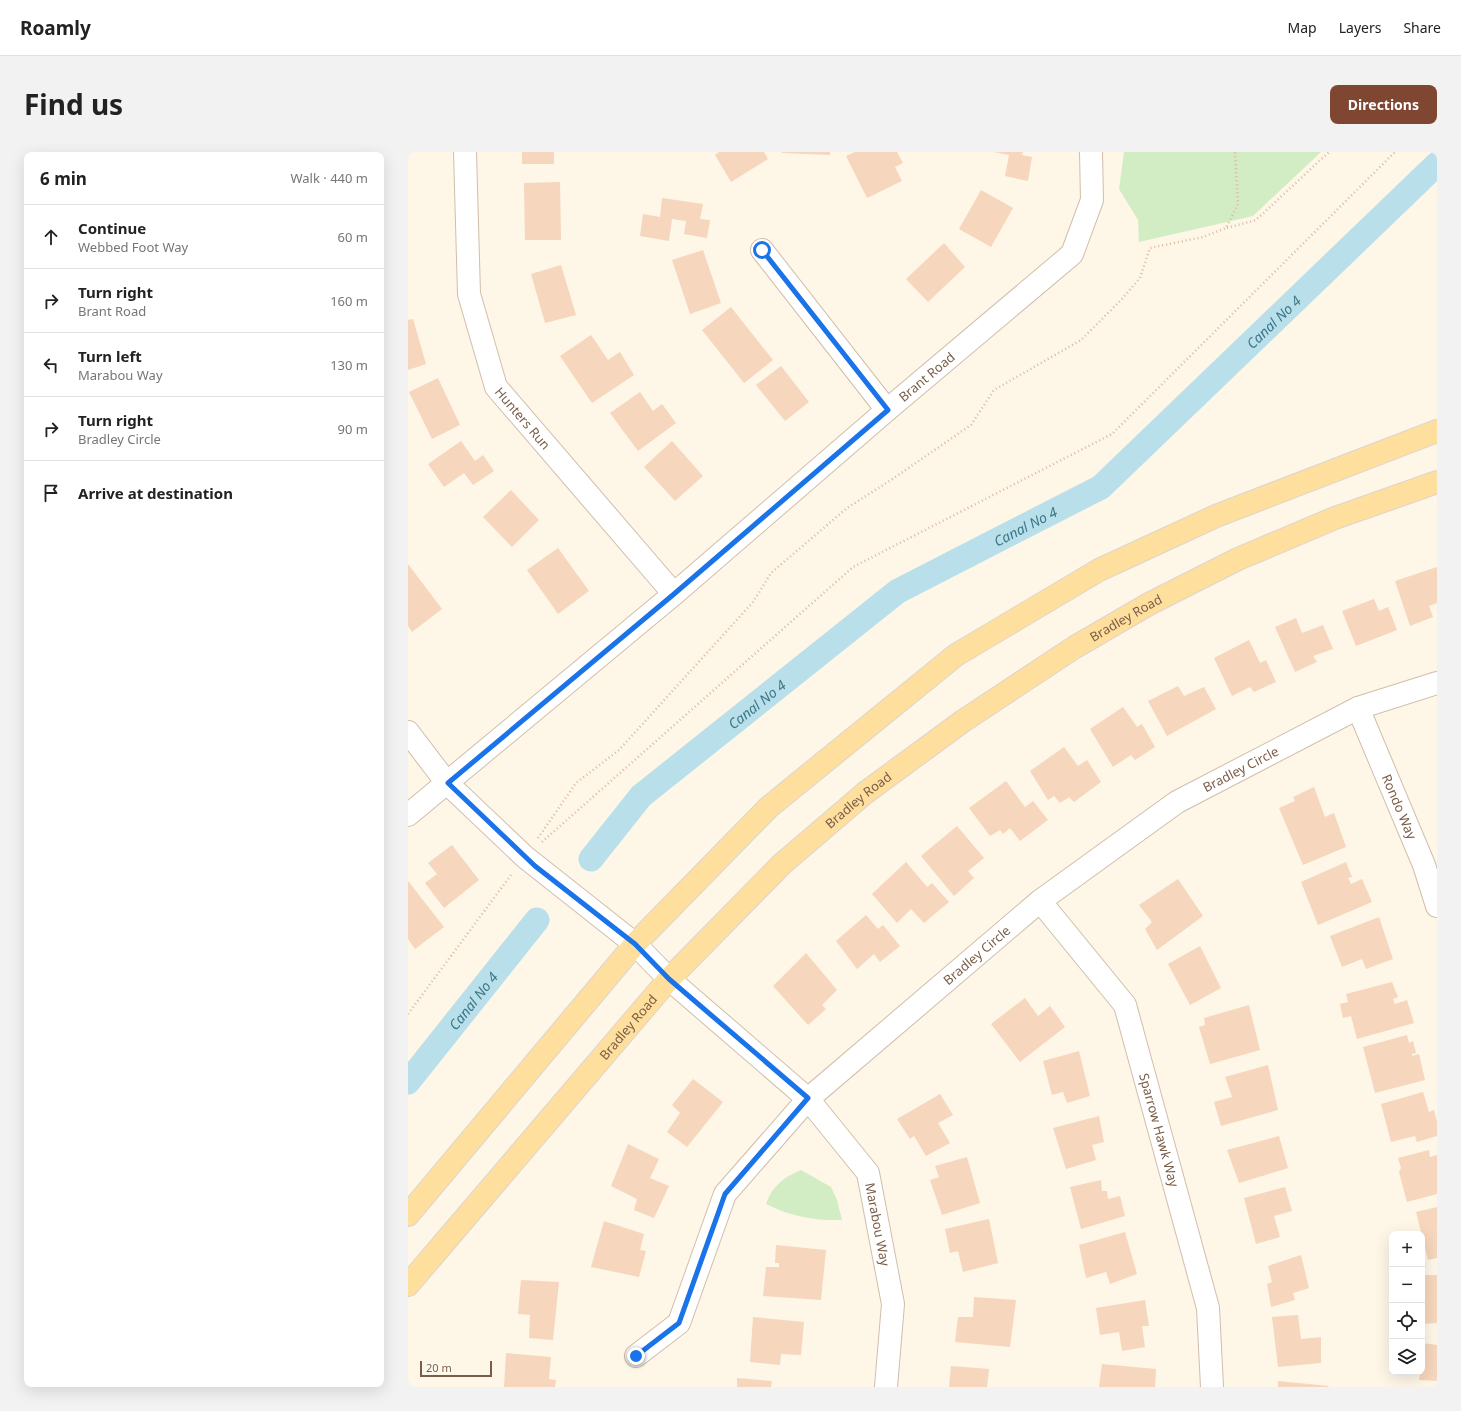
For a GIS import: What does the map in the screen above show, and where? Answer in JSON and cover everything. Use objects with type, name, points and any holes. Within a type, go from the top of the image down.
[{"type":"main road","points":[[408,1215],[635,944],[769,807],[956,655],[1099,570],[1209,519],[1437,431]]},
{"type":"main road","name":"Bradley Road","points":[[408,1285],[669,979],[782,864],[865,793],[963,721],[1075,647],[1149,604],[1238,559],[1335,518],[1437,482]]},
{"type":"street","name":"Hunters Run","points":[[465,152],[468,294],[496,387],[674,594]]},
{"type":"street","name":"Brant Road","points":[[408,815],[674,594],[1072,254],[1092,200],[1091,152]]},
{"type":"street","points":[[762,250],[888,410]]},
{"type":"street","name":"Bradley Circle","points":[[636,1356],[679,1323],[725,1194],[808,1098],[1040,901],[1178,802],[1358,708],[1437,684]]},
{"type":"street","name":"Rondo Way","points":[[1358,708],[1424,865],[1437,906]]},
{"type":"street","name":"Marabou Way","points":[[408,732],[448,783],[525,857],[635,944],[669,979],[808,1098],[868,1173],[894,1304],[886,1387]]},
{"type":"street","name":"Sparrow Hawk Way","points":[[1040,901],[1126,1004],[1208,1308],[1212,1387]]},
{"type":"path","points":[[1226,228],[1238,204],[1235,152]]},
{"type":"path","points":[[408,1014],[525,857],[576,783],[619,750],[753,602],[771,573],[847,508],[892,480],[971,425],[994,390],[1081,340],[1121,300],[1140,278],[1150,248],[1203,237],[1226,228],[1256,220],[1329,152]]},
{"type":"path","points":[[525,857],[854,567],[1112,434],[1395,152]]},
{"type":"green space","points":[[1124,152],[1321,152],[1253,216],[1139,242],[1138,220],[1119,189]]},
{"type":"green space","points":[[801,1170],[831,1187],[837,1200],[842,1220],[822,1220],[793,1215],[766,1204],[775,1187],[779,1183]]},
{"type":"building","points":[[522,152],[554,152],[554,164],[522,164]]},
{"type":"building","points":[[719,152],[764,152],[768,159],[731,182],[715,155]]},
{"type":"building","points":[[830,152],[830,155],[782,153]]},
{"type":"building","points":[[855,152],[897,152],[903,163],[895,167],[902,181],[867,198],[846,156]]},
{"type":"building","points":[[994,152],[1023,152],[1022,155],[1032,157],[1028,181],[1005,176],[1009,155]]},
{"type":"building","points":[[560,182],[561,240],[525,240],[524,183]]},
{"type":"building","points":[[981,190],[1013,208],[991,247],[959,229]]},
{"type":"building","points":[[662,198],[703,204],[700,219],[710,220],[707,238],[684,234],[686,221],[672,219],[669,241],[640,236],[643,214],[660,217]]},
{"type":"building","points":[[944,243],[965,267],[928,302],[906,279]]},
{"type":"building","points":[[703,250],[721,303],[690,314],[672,260]]},
{"type":"building","points":[[561,265],[576,315],[545,323],[531,274]]},
{"type":"building","points":[[731,307],[773,360],[744,383],[702,330]]},
{"type":"building","points":[[413,319],[426,364],[408,370],[408,320]]},
{"type":"building","points":[[591,335],[608,360],[620,352],[634,375],[592,403],[560,356]]},
{"type":"building","points":[[781,366],[809,402],[785,421],[756,385]]},
{"type":"building","points":[[438,378],[460,425],[432,439],[409,392]]},
{"type":"building","points":[[640,392],[653,411],[662,404],[676,423],[638,451],[610,413]]},
{"type":"building","points":[[461,441],[475,461],[483,455],[494,471],[473,485],[464,473],[444,487],[428,464]]},
{"type":"building","points":[[672,441],[703,476],[675,501],[644,467]]},
{"type":"building","points":[[511,490],[539,520],[512,547],[483,517]]},
{"type":"building","points":[[558,548],[589,591],[558,614],[527,570]]},
{"type":"building","points":[[408,564],[442,609],[412,632],[408,626]]},
{"type":"building","points":[[1437,567],[1437,603],[1429,606],[1433,617],[1410,626],[1395,581]]},
{"type":"building","points":[[1374,599],[1379,611],[1388,607],[1397,630],[1356,646],[1342,611]]},
{"type":"building","points":[[1296,618],[1302,633],[1323,625],[1333,649],[1313,656],[1317,662],[1295,672],[1275,627]]},
{"type":"building","points":[[1249,640],[1260,663],[1266,660],[1276,682],[1254,692],[1250,687],[1232,696],[1214,658]]},
{"type":"building","points":[[1178,686],[1184,696],[1204,687],[1216,709],[1167,736],[1148,701]]},
{"type":"building","points":[[1123,707],[1137,727],[1142,724],[1155,747],[1135,760],[1131,755],[1113,767],[1090,729]]},
{"type":"building","points":[[1064,747],[1078,766],[1087,760],[1101,782],[1074,802],[1069,797],[1060,803],[1054,796],[1048,800],[1030,771]]},
{"type":"building","points":[[1006,781],[1025,807],[1033,801],[1048,820],[1020,841],[1010,828],[1003,834],[1000,830],[990,836],[969,808]]},
{"type":"building","points":[[1314,787],[1325,817],[1334,813],[1346,847],[1303,865],[1279,808],[1295,801],[1293,797]]},
{"type":"building","points":[[957,826],[984,858],[968,871],[974,878],[954,896],[921,856]]},
{"type":"building","points":[[452,845],[479,880],[444,908],[425,883],[437,874],[428,863]]},
{"type":"building","points":[[906,862],[927,887],[932,883],[949,902],[924,923],[911,909],[897,923],[872,894]]},
{"type":"building","points":[[1346,862],[1352,877],[1348,878],[1351,884],[1362,879],[1372,902],[1318,925],[1301,882]]},
{"type":"building","points":[[1178,879],[1203,916],[1157,950],[1145,929],[1152,922],[1139,905]]},
{"type":"building","points":[[408,881],[444,927],[415,949],[408,939]]},
{"type":"building","points":[[866,915],[878,929],[883,925],[900,946],[880,962],[874,954],[857,969],[836,941]]},
{"type":"building","points":[[1379,917],[1393,959],[1366,969],[1362,959],[1342,967],[1330,936]]},
{"type":"building","points":[[1200,946],[1221,988],[1190,1005],[1168,964]]},
{"type":"building","points":[[806,953],[837,990],[822,1005],[826,1009],[808,1025],[773,986]]},
{"type":"building","points":[[1392,982],[1398,997],[1393,999],[1395,1004],[1407,1000],[1414,1023],[1357,1039],[1351,1016],[1343,1018],[1340,1004],[1348,1002],[1346,994]]},
{"type":"building","points":[[1025,998],[1038,1016],[1050,1006],[1065,1027],[1020,1062],[991,1024]]},
{"type":"building","points":[[1249,1005],[1260,1050],[1210,1064],[1199,1027],[1205,1025],[1204,1018]]},
{"type":"building","points":[[1407,1035],[1409,1043],[1413,1041],[1416,1053],[1412,1054],[1412,1056],[1419,1054],[1425,1080],[1375,1093],[1363,1047]]},
{"type":"building","points":[[1079,1051],[1090,1096],[1067,1103],[1063,1092],[1052,1095],[1043,1061]]},
{"type":"building","points":[[1268,1065],[1278,1110],[1221,1126],[1214,1102],[1232,1097],[1225,1077]]},
{"type":"building","points":[[693,1079],[723,1102],[687,1147],[667,1132],[680,1113],[672,1105]]},
{"type":"building","points":[[1423,1092],[1429,1112],[1434,1110],[1437,1122],[1437,1136],[1417,1142],[1415,1136],[1391,1142],[1381,1104]]},
{"type":"building","points":[[940,1094],[953,1115],[938,1123],[950,1143],[926,1156],[914,1136],[910,1139],[897,1119]]},
{"type":"building","points":[[1099,1116],[1104,1142],[1092,1145],[1096,1160],[1066,1169],[1053,1128]]},
{"type":"building","points":[[1279,1136],[1288,1168],[1239,1183],[1227,1150]]},
{"type":"building","points":[[628,1144],[659,1159],[650,1178],[669,1186],[654,1218],[634,1210],[637,1199],[611,1186]]},
{"type":"building","points":[[1429,1150],[1430,1157],[1437,1155],[1437,1194],[1407,1202],[1399,1172],[1401,1168],[1398,1158]]},
{"type":"building","points":[[967,1157],[980,1203],[942,1215],[930,1180],[939,1177],[935,1166]]},
{"type":"building","points":[[1101,1180],[1102,1191],[1107,1191],[1108,1199],[1120,1196],[1125,1216],[1081,1229],[1070,1187]]},
{"type":"building","points":[[1285,1187],[1292,1211],[1274,1216],[1280,1237],[1256,1244],[1244,1198]]},
{"type":"building","points":[[1437,1207],[1437,1258],[1428,1260],[1425,1248],[1425,1231],[1421,1231],[1416,1212]]},
{"type":"building","points":[[989,1219],[998,1263],[963,1272],[958,1251],[950,1253],[945,1229]]},
{"type":"building","points":[[604,1221],[644,1234],[640,1250],[646,1251],[639,1277],[591,1267]]},
{"type":"building","points":[[1125,1232],[1137,1274],[1110,1284],[1106,1272],[1086,1278],[1079,1245]]},
{"type":"building","points":[[776,1245],[826,1250],[821,1300],[763,1296],[766,1267],[779,1267],[779,1263],[775,1263]]},
{"type":"building","points":[[1301,1255],[1309,1288],[1293,1293],[1295,1300],[1271,1307],[1267,1284],[1272,1282],[1268,1266]]},
{"type":"building","points":[[1425,1275],[1437,1275],[1437,1323],[1425,1324]]},
{"type":"building","points":[[521,1280],[559,1282],[553,1340],[529,1338],[530,1315],[518,1314]]},
{"type":"building","points":[[974,1297],[1016,1300],[1010,1347],[955,1342],[958,1317],[973,1317]]},
{"type":"building","points":[[1145,1300],[1149,1326],[1142,1326],[1145,1347],[1122,1351],[1119,1332],[1100,1335],[1096,1308]]},
{"type":"building","points":[[1298,1315],[1301,1339],[1321,1337],[1321,1363],[1278,1367],[1272,1317]]},
{"type":"building","points":[[753,1317],[804,1322],[801,1355],[781,1354],[780,1365],[750,1362]]},
{"type":"building","points":[[1425,1343],[1437,1345],[1437,1381],[1419,1380],[1420,1375],[1425,1375]]},
{"type":"building","points":[[506,1353],[551,1357],[549,1379],[556,1380],[555,1387],[504,1387]]},
{"type":"building","points":[[1102,1364],[1156,1369],[1155,1387],[1099,1387]]},
{"type":"building","points":[[951,1366],[989,1369],[987,1387],[949,1387]]},
{"type":"building","points":[[737,1378],[772,1381],[771,1387],[737,1387]]},
{"type":"building","points":[[1278,1381],[1329,1386],[1278,1387]]},
{"type":"waterway","name":"Canal No 4","points":[[591,859],[641,796],[898,591],[1101,487],[1437,164]]},
{"type":"waterway","name":"Canal No 4","points":[[408,1082],[537,920]]},
{"type":"route","points":[[636,1356],[679,1323],[725,1194],[808,1098],[669,979],[635,944],[535,866],[448,783],[674,594],[888,410],[762,250]]}]
